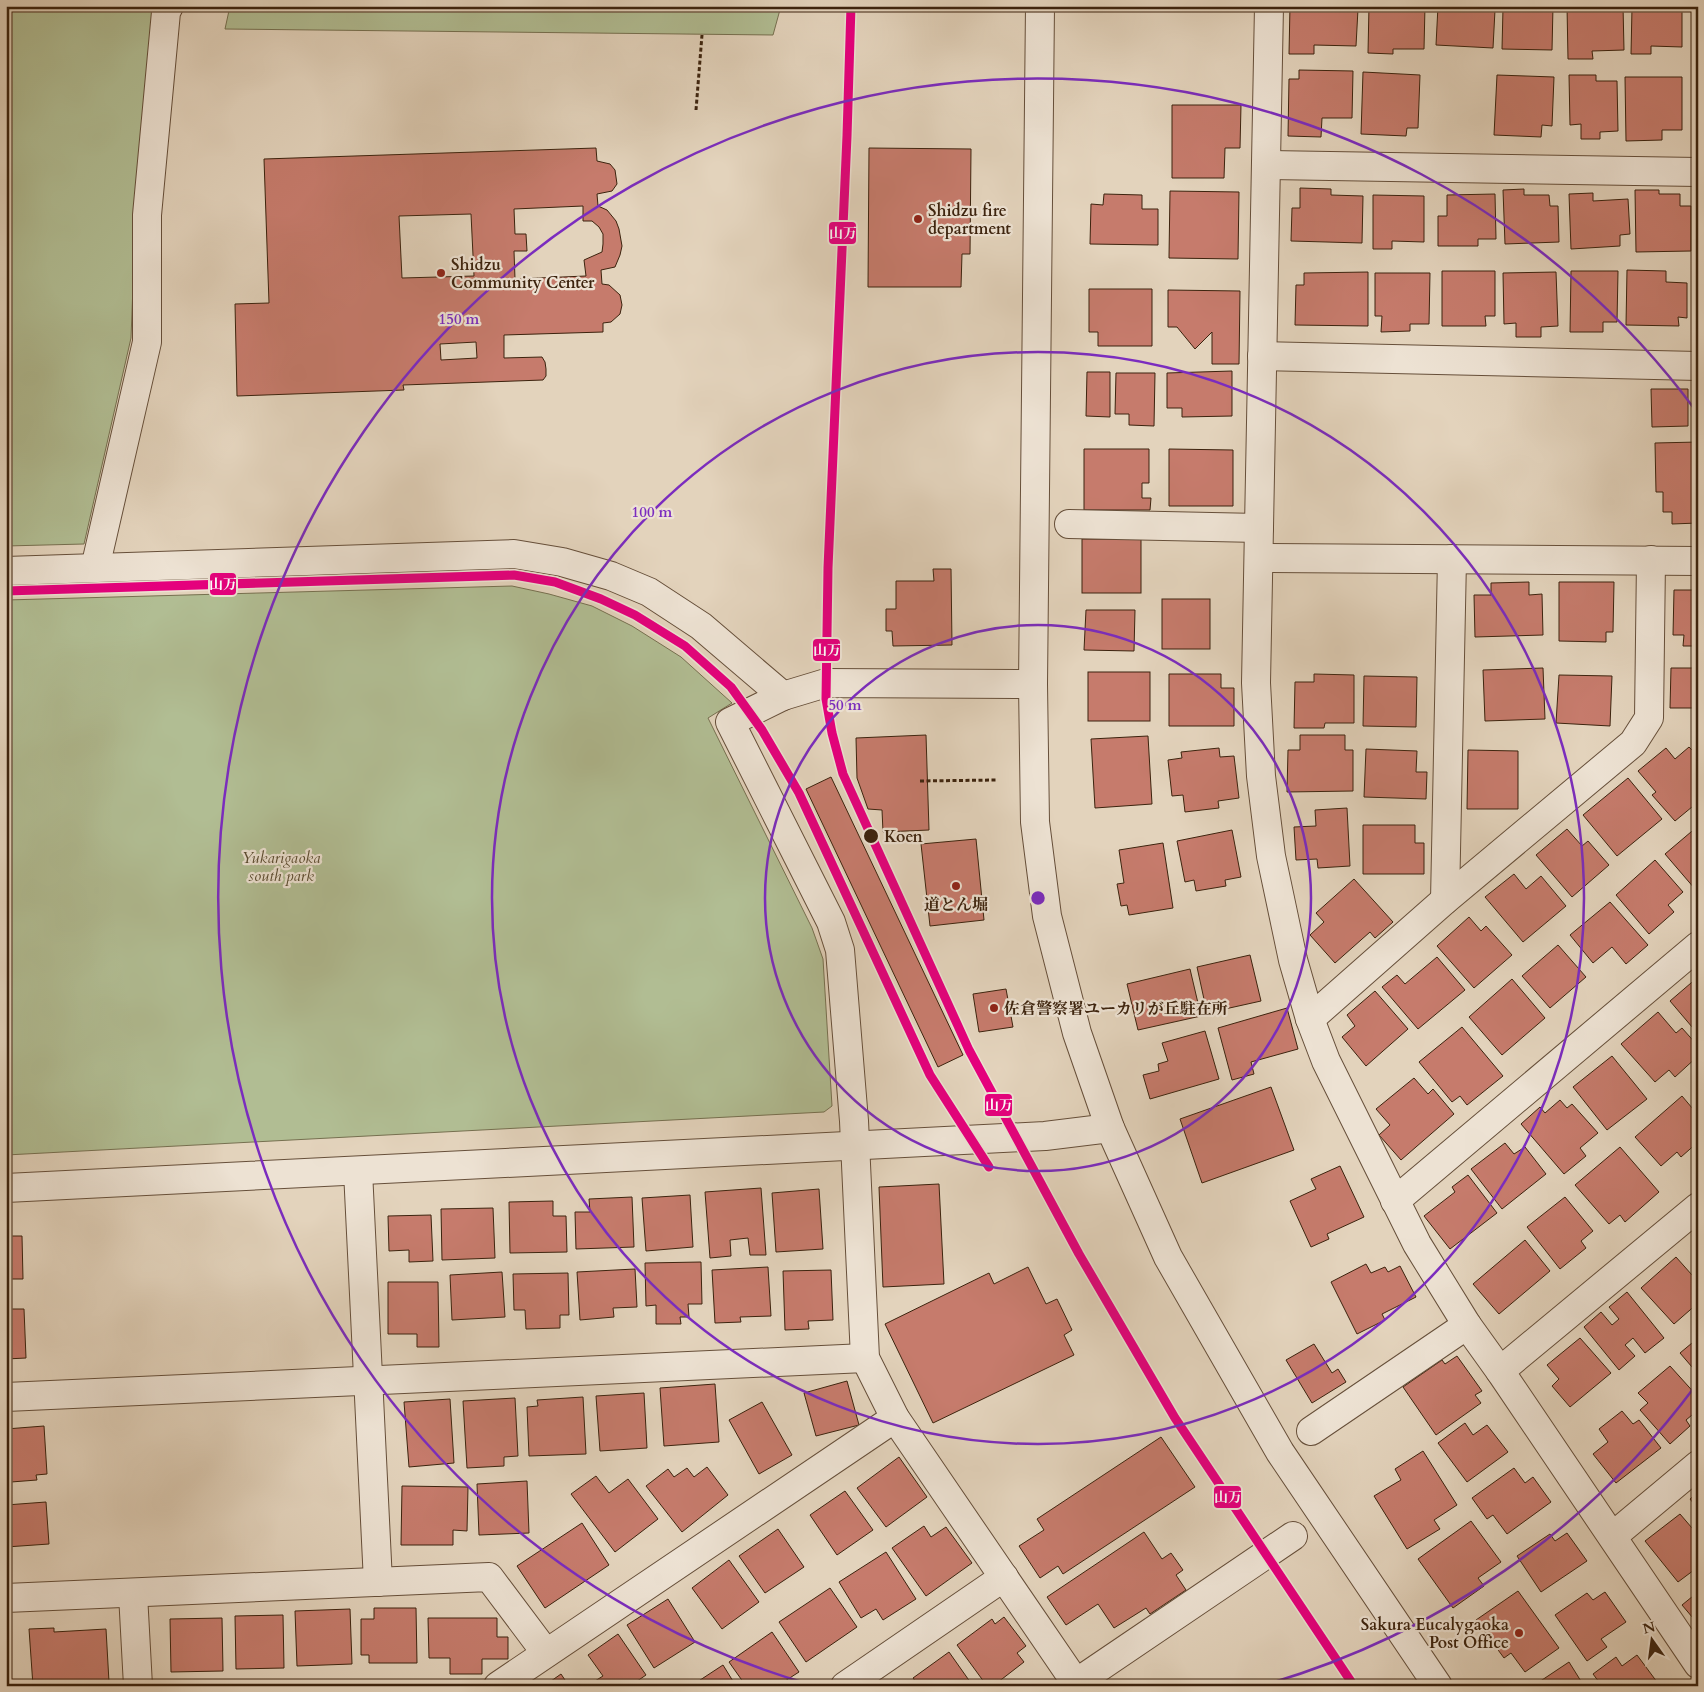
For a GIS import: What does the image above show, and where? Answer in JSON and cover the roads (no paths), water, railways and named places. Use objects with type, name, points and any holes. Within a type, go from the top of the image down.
[{"type":"street","points":[[95,568],[147,342],[147,215],[166,12],[169,6]]},
{"type":"street","points":[[1040,6],[1033,684],[1035,822],[1048,916],[1077,1033],[1110,1128],[1168,1257],[1280,1452],[1438,1686]]},
{"type":"street","points":[[1269,6],[1256,683],[1261,776],[1273,866],[1293,960],[1310,1019],[1326,1061],[1417,1244],[1467,1325],[1500,1370],[1698,1664]]},
{"type":"street","points":[[1266,165],[1698,172]]},
{"type":"street","points":[[1262,356],[1698,366]]},
{"type":"street","points":[[1069,524],[1259,528]]},
{"type":"street","points":[[6,571],[514,554],[562,562],[611,576],[649,592],[701,626],[783,696]]},
{"type":"street","points":[[1258,558],[1698,561]]},
{"type":"street","points":[[1445,900],[1452,559]]},
{"type":"street","points":[[1310,1019],[1445,900],[1633,743],[1650,718],[1651,560]]},
{"type":"street","points":[[1033,684],[826,683],[783,696],[730,722],[831,922],[840,950],[855,1146],[865,1358],[895,1418],[1077,1684],[1293,1536]]},
{"type":"street","points":[[1395,1201],[1698,946]]},
{"type":"street","points":[[6,1188],[1045,1136],[1110,1128]]},
{"type":"street","points":[[358,1171],[378,1582]]},
{"type":"street","points":[[1500,1370],[1698,1207]]},
{"type":"street","points":[[1311,1431],[1467,1325]]},
{"type":"street","points":[[6,1397],[865,1358]]},
{"type":"street","points":[[498,1686],[895,1418]]},
{"type":"street","points":[[1613,1536],[1698,1465]]},
{"type":"street","points":[[6,1598],[488,1577],[546,1653]]},
{"type":"street","points":[[845,1686],[1004,1577]]},
{"type":"street","points":[[132,1594],[138,1686]]},
{"type":"place","name":"Shidzu fire department","points":[[918,219]]},
{"type":"place","name":"Shidzu Community Center","points":[[441,273]]},
{"type":"place","name":"Koen","points":[[871,836]]},
{"type":"place","name":"道とん堀","points":[[956,886]]},
{"type":"place","name":"佐倉警察署ユーカリが丘駐在所","points":[[994,1008]]},
{"type":"place","name":"Sakura Eucalygaoka Post Office","points":[[1519,1633]]},
{"type":"park label","name":"Yukarigaoka south park","points":[[281,866]]}]
